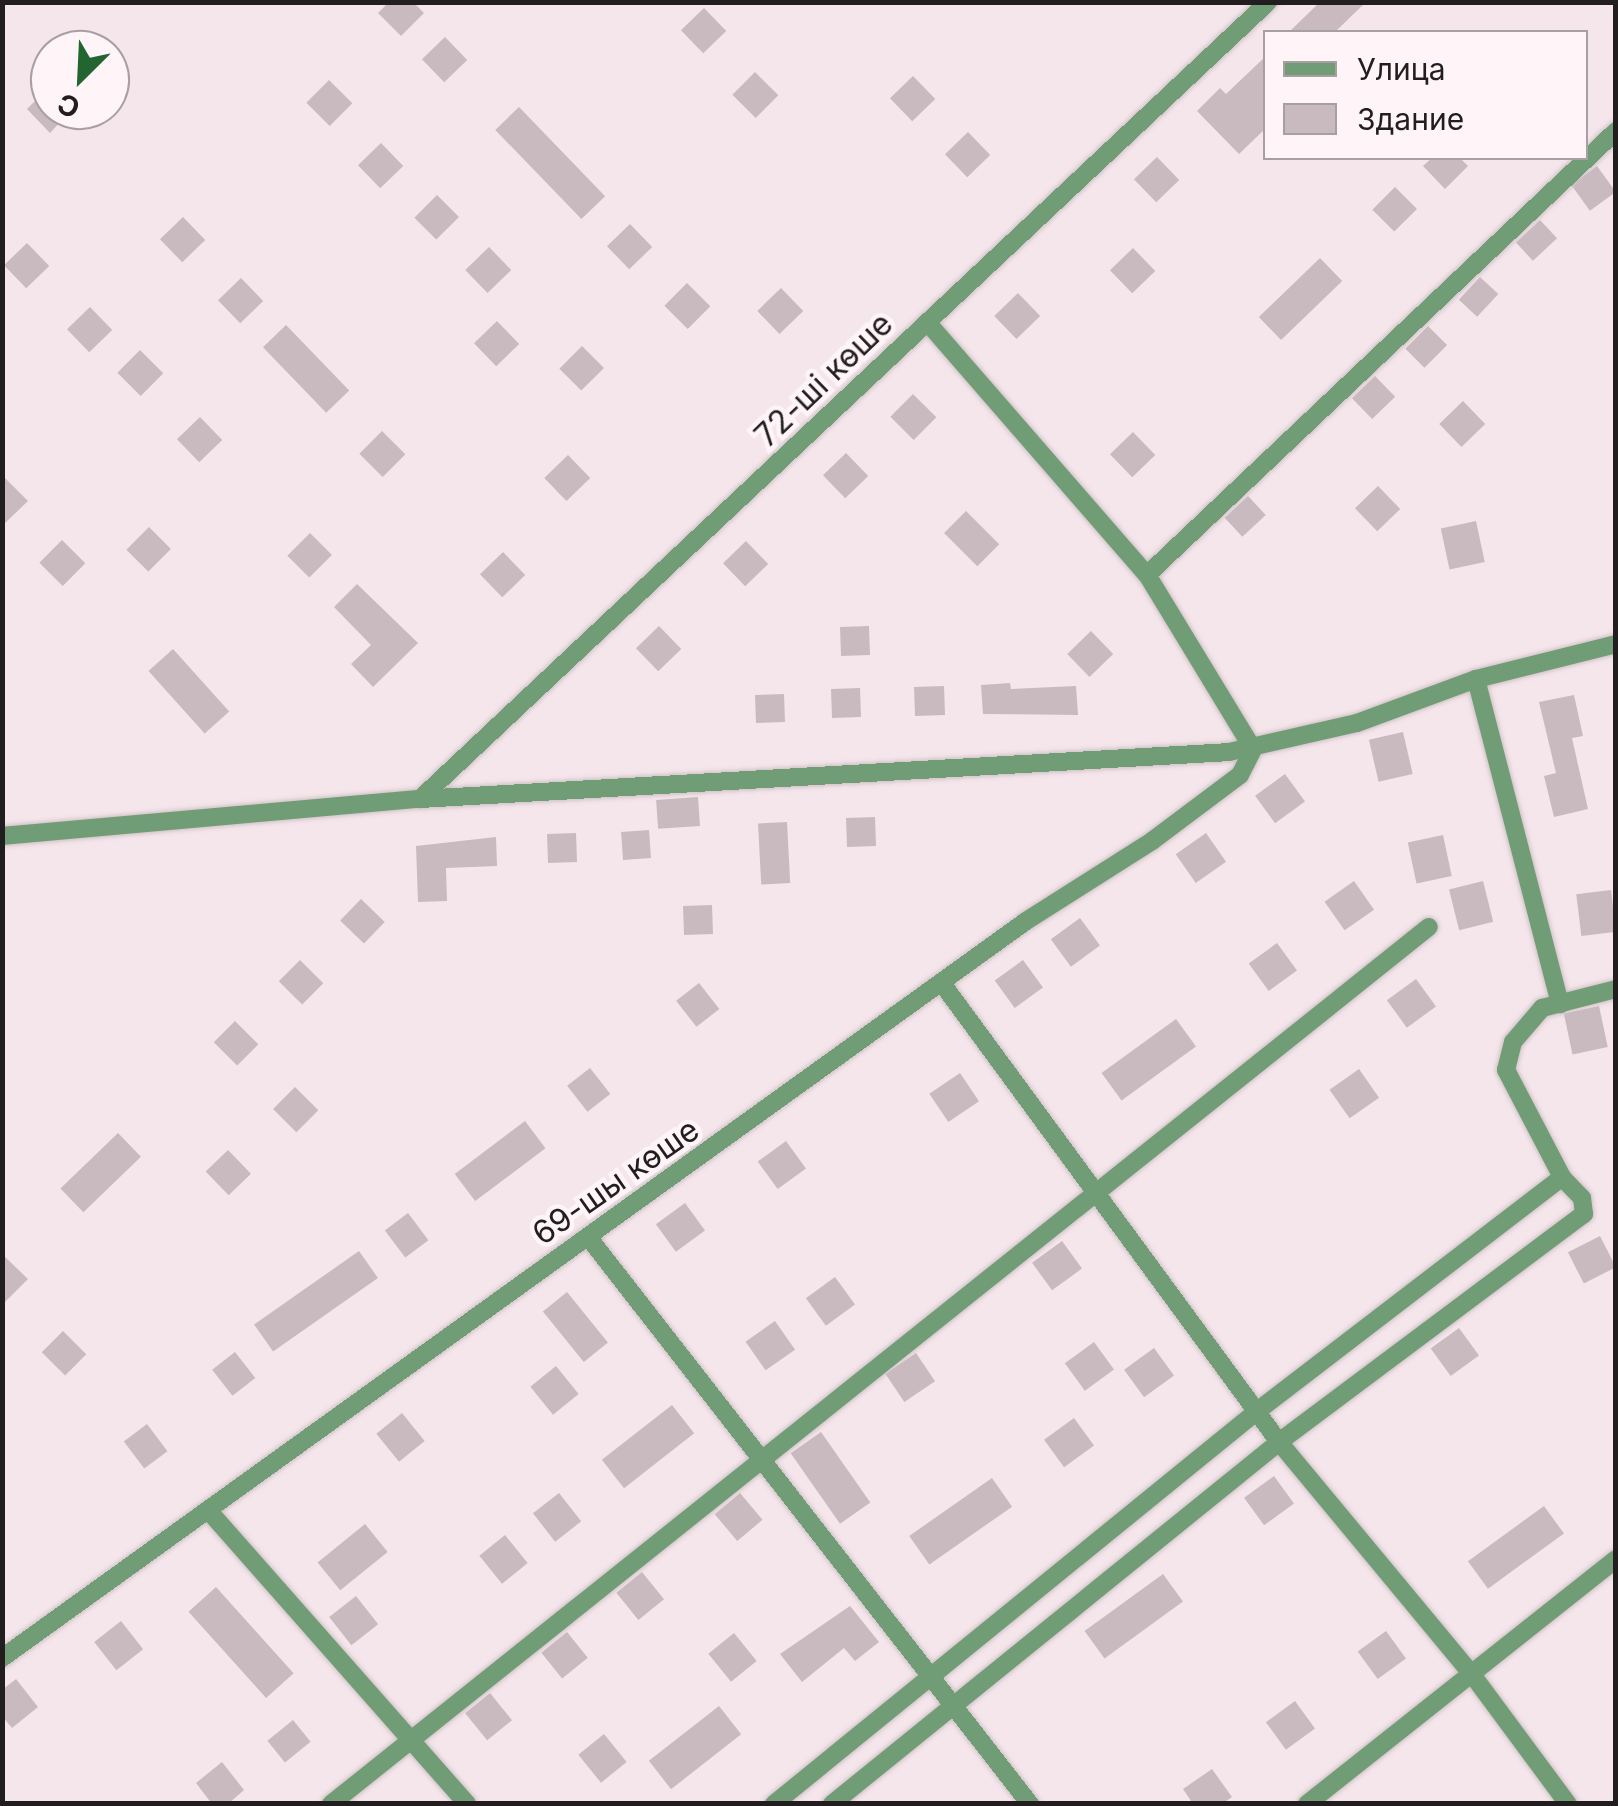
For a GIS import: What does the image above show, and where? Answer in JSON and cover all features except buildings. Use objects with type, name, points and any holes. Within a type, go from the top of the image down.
[{"type":"street","name":"72-ші көше","points":[[420,799],[1268,2]]},
{"type":"street","points":[[1588,157],[1616,130]]},
{"type":"street","points":[[1147,575],[1584,160]]},
{"type":"street","points":[[927,322],[1147,575],[1253,749]]},
{"type":"street","points":[[2,836],[420,799],[1253,749],[1357,723],[1476,679],[1616,644]]},
{"type":"street","points":[[1476,679],[1560,1004]]},
{"type":"street","name":"69-шы көше","points":[[2,1658],[944,986],[1026,920],[1230,787],[1253,749]]},
{"type":"street","points":[[332,1804],[757,1459],[1096,1194],[1429,926]]},
{"type":"street","points":[[944,986],[1256,1412],[1471,1673],[1568,1804]]},
{"type":"street","points":[[832,1804],[1279,1442],[1584,1214],[1582,1198],[1562,1176],[1506,1070],[1526,1020],[1560,1004],[1616,989]]},
{"type":"street","points":[[774,1804],[1256,1412],[1562,1176]]},
{"type":"street","points":[[588,1238],[1030,1804]]},
{"type":"street","points":[[208,1510],[467,1804]]},
{"type":"street","points":[[1307,1804],[1616,1559]]}]
